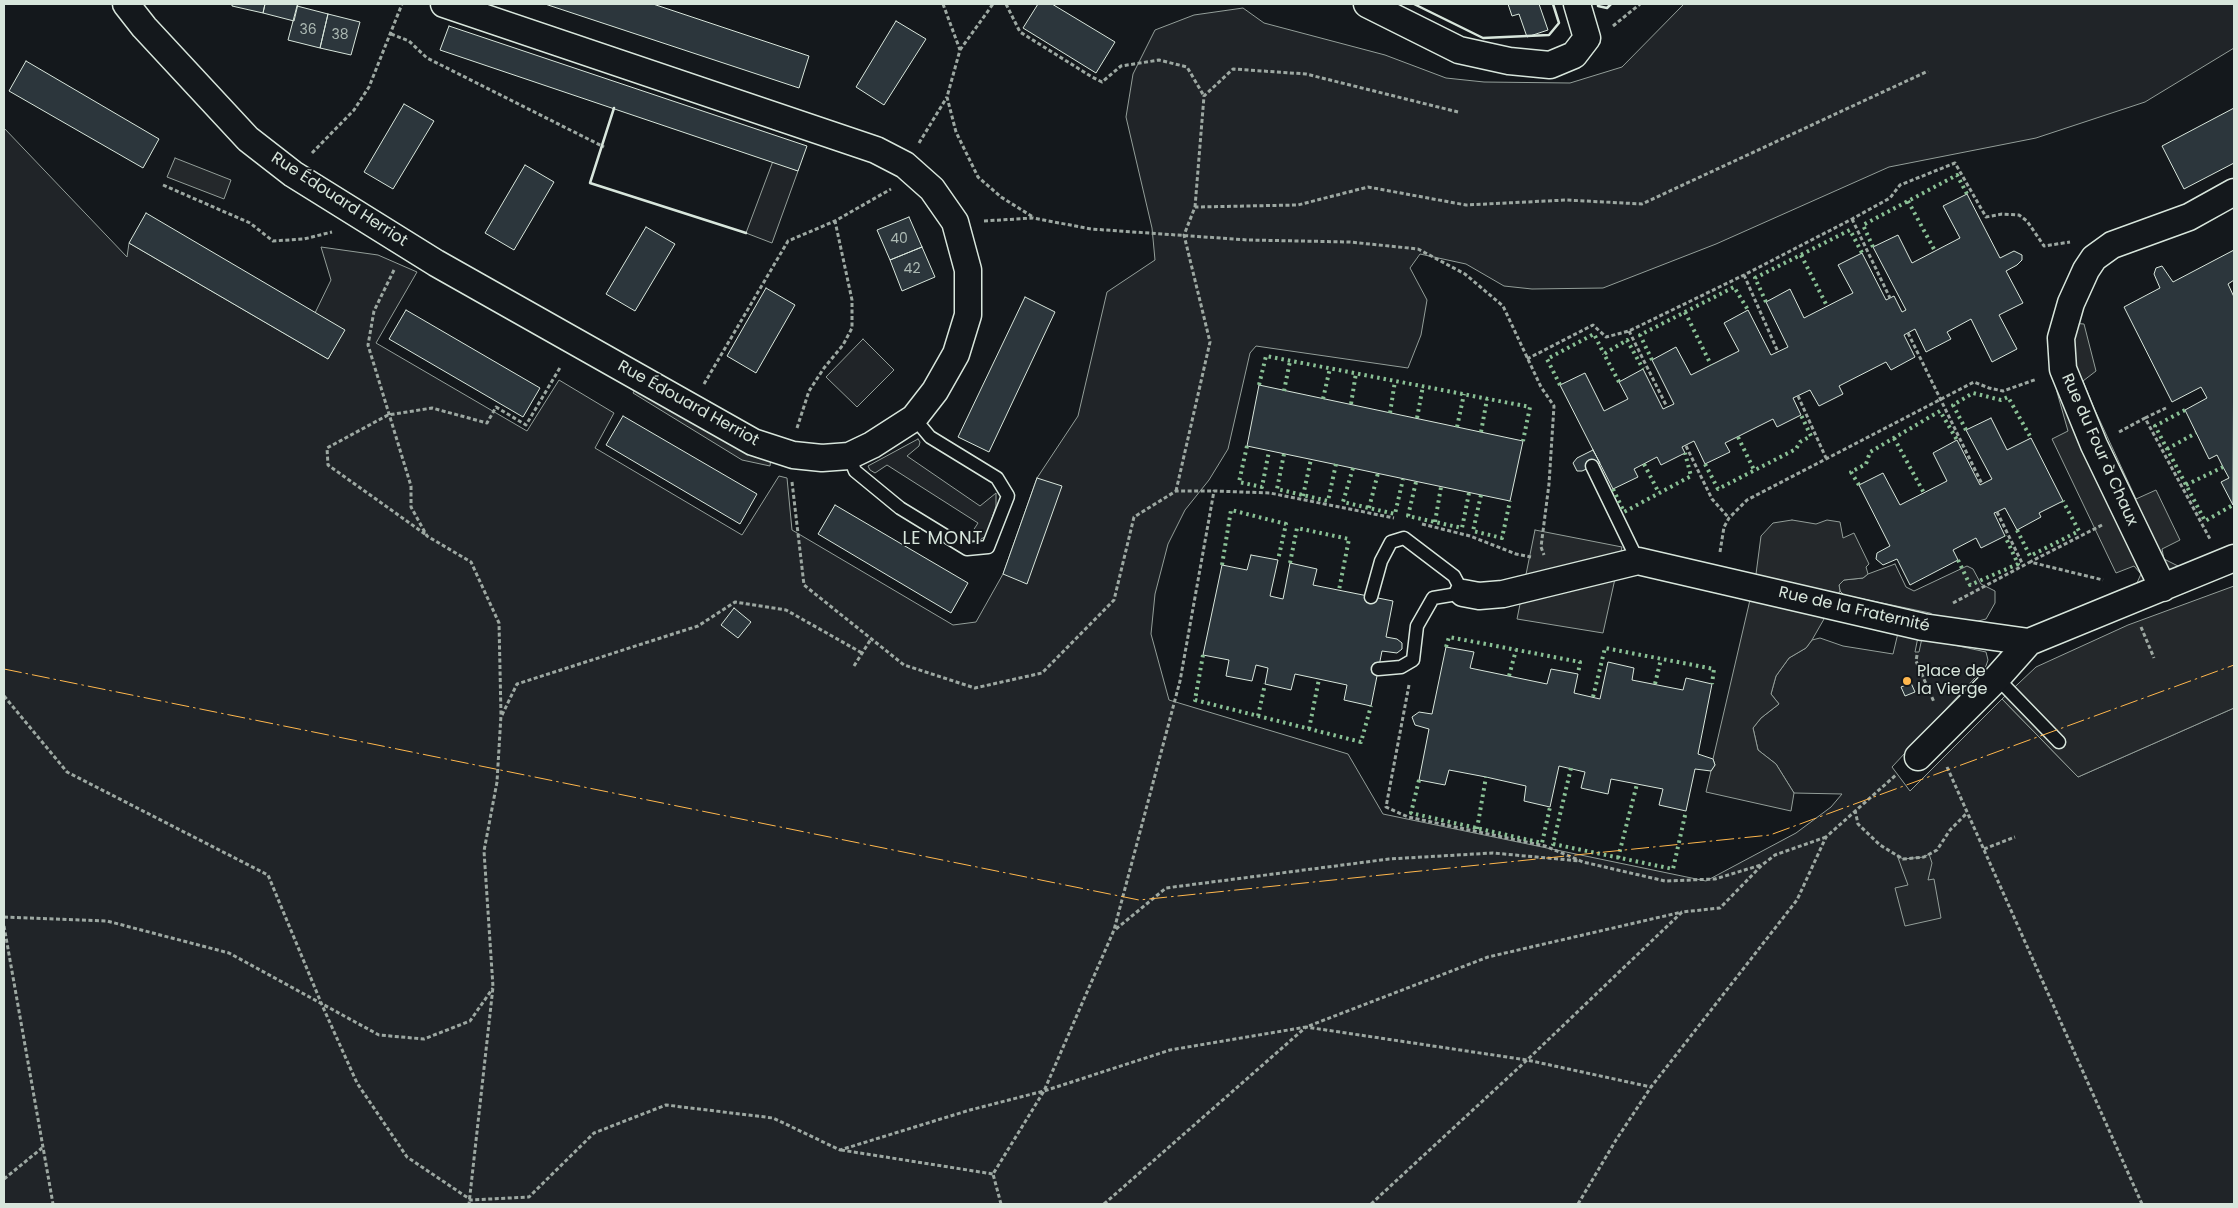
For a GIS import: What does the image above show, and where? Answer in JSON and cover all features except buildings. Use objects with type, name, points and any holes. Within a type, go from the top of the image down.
[{"type":"street","name":"Rue Édouard Herriot","points":[[126,4],[144,27],[248,139],[292,174],[406,245],[754,442],[793,455],[822,458],[849,456],[872,445],[914,418],[935,391],[956,354],[968,315],[968,270],[955,222],[932,189],[905,165],[876,150],[444,4]]},
{"type":"street","points":[[1366,4],[1459,50],[1509,61],[1550,65],[1574,55],[1587,38],[1577,4]]},
{"type":"street","name":"Rue du Four à Chaux","points":[[2163,588],[2094,445],[2063,369],[2062,338],[2069,312],[2086,270],[2094,258],[2112,245],[2189,217],[2234,192]]},
{"type":"street","name":"Rue de la Fraternité","points":[[1463,593],[1479,596],[1503,594],[1638,561],[1934,628],[2029,642]]},
{"type":"street","points":[[1926,749],[1997,678],[2029,642],[2228,561]]},
{"type":"lane","points":[[849,456],[855,471],[900,508],[967,549],[988,547],[1008,496],[997,478],[930,437],[914,418]]},
{"type":"lane","points":[[1592,466],[1638,561]]},
{"type":"lane","points":[[1371,597],[1381,561],[1391,542],[1404,538],[1454,576],[1463,593],[1433,598],[1417,626],[1413,660],[1401,667],[1378,668]]},
{"type":"lane","points":[[1997,678],[2059,742]]},
{"type":"path","points":[[944,4],[960,50]]},
{"type":"path","points":[[993,4],[960,50],[947,97],[956,132],[978,177],[1001,197],[1033,218]]},
{"type":"path","points":[[1006,4],[1020,32],[1092,78],[1102,82],[1121,66],[1159,60],[1187,67],[1204,96],[1195,207],[1184,235],[1210,342],[1176,491]]},
{"type":"path","points":[[1587,38],[1618,23],[1640,4]]},
{"type":"path","points":[[292,174],[354,110],[369,87],[402,6]]},
{"type":"path","points":[[391,34],[409,41],[427,58],[604,147]]},
{"type":"path","points":[[1204,96],[1233,69],[1306,74],[1458,112]]},
{"type":"path","points":[[1195,207],[1298,205],[1368,187],[1466,205],[1566,200],[1642,204],[1928,71]]},
{"type":"path","points":[[1527,358],[1593,324],[1606,338],[1629,331],[1744,275],[1852,219],[1890,198],[1900,185],[1955,163],[1986,217],[2002,214],[2019,215],[2027,221],[2044,246],[2071,242]]},
{"type":"path","points":[[163,185],[250,223],[273,241],[304,239],[372,223]]},
{"type":"path","points":[[955,222],[1033,218],[1092,229],[1248,240],[1350,242],[1418,249],[1465,274],[1503,306],[1541,387],[1554,406],[1550,484],[1541,548],[1555,580]]},
{"type":"path","points":[[1852,219],[1890,298]]},
{"type":"path","points":[[691,406],[788,241],[836,221],[852,300],[852,328],[843,345],[824,368],[809,391],[798,425],[793,455],[792,481],[804,585],[904,665],[975,688],[1042,673],[1114,600],[1134,517],[1176,491],[1270,494]]},
{"type":"path","points":[[406,245],[374,311],[368,344],[411,486],[411,507],[427,536]]},
{"type":"path","points":[[1744,275],[1778,352]]},
{"type":"path","points":[[1629,331],[1667,407]]},
{"type":"path","points":[[1908,333],[1982,484]]},
{"type":"path","points":[[470,1202],[493,987],[484,851],[497,782],[501,715],[499,623],[471,562],[427,536],[328,465],[327,448],[388,415],[432,408],[487,423],[496,407],[526,425],[576,342]]},
{"type":"path","points":[[1716,578],[1724,527],[1747,500],[1974,382],[2003,391],[2063,369]]},
{"type":"path","points":[[1798,396],[1826,458]]},
{"type":"path","points":[[2094,445],[2166,408]]},
{"type":"path","points":[[2146,418],[2205,529],[2228,561]]},
{"type":"path","points":[[1686,446],[1712,499],[1730,518]]},
{"type":"path","points":[[1001,1204],[993,1174],[1044,1092],[1114,930],[1180,681],[1214,492]]},
{"type":"path","points":[[1997,512],[2023,566]]},
{"type":"path","points":[[1934,628],[1951,604],[2126,513]]},
{"type":"path","points":[[2030,562],[2126,586],[2154,658]]},
{"type":"path","points":[[501,715],[518,684],[698,626],[735,602],[786,610],[862,653]]},
{"type":"path","points":[[854,666],[871,639]]},
{"type":"path","points":[[1578,1204],[1616,1140],[1651,1087],[1797,900],[1826,837],[1926,749],[1940,713],[1916,661],[1917,654]]},
{"type":"path","points":[[1413,660],[1386,807],[1408,817],[1545,846],[1583,862]]},
{"type":"path","points":[[4,696],[67,772],[268,875],[357,1083],[407,1157],[470,1202],[529,1197],[594,1133],[666,1105],[773,1118],[840,1150],[993,1174]]},
{"type":"path","points":[[1926,749],[1967,813],[2142,1204]]},
{"type":"path","points":[[1855,810],[1858,824],[1880,845],[1903,859],[1924,857],[1937,850],[1950,830],[1967,813]]},
{"type":"path","points":[[1984,849],[2015,836]]},
{"type":"path","points":[[840,1150],[970,1110],[1044,1092],[1170,1050],[1306,1027],[1488,957],[1682,912],[1720,908],[1774,855],[1826,837]]},
{"type":"path","points":[[1114,930],[1166,888],[1389,858],[1493,854],[1583,862],[1665,881],[1715,879],[1762,865]]},
{"type":"path","points":[[1371,1204],[1528,1060],[1682,912]]},
{"type":"path","points":[[4,917],[107,921],[229,953],[379,1035],[424,1039],[470,1021],[493,987]]},
{"type":"path","points":[[4,926],[53,1204]]},
{"type":"path","points":[[1104,1204],[1306,1027],[1528,1060],[1651,1087]]},
{"type":"path","points":[[4,1179],[42,1148]]},
{"type":"shaded area","points":[[1684,4],[2234,4],[2234,48],[2145,102],[2036,138],[1889,167],[1716,244],[1603,288],[1532,289],[1504,286],[1466,264],[1420,254],[1410,268],[1427,300],[1421,335],[1408,368],[1256,346],[1250,353],[1228,449],[1209,480],[1185,510],[1168,544],[1155,594],[1151,634],[1169,700],[1348,754],[1383,814],[1706,881],[1796,833],[1831,807],[1842,794],[1794,793],[1776,764],[1758,750],[1753,728],[1761,718],[1779,704],[1771,694],[1776,676],[1789,658],[1806,648],[1812,640],[1820,638],[1843,646],[1893,654],[1898,633],[1918,637],[1915,652],[1919,652],[1922,638],[1986,652],[1988,660],[1986,666],[1892,767],[1910,791],[2002,699],[2078,777],[2234,708],[2234,1204],[4,1204],[4,128],[127,257],[129,243],[328,359],[344,330],[315,313],[331,280],[321,247],[378,255],[417,272],[376,343],[527,431],[559,380],[614,413],[595,448],[742,535],[779,476],[787,478],[792,530],[953,625],[976,622],[1003,574],[1037,478],[1078,416],[1107,292],[1155,260],[1152,228],[1126,117],[1133,74],[1155,30],[1194,15],[1243,8],[1264,23],[1385,55],[1446,78],[1484,82],[1570,83],[1622,67]]},
{"type":"shaded area","points":[[175,158],[231,180],[224,199],[167,177]]},
{"type":"shaded area","points":[[773,161],[798,171],[772,243],[746,233]]},
{"type":"shaded area","points":[[2054,322],[2084,324],[2096,371],[2083,381],[2094,408],[2136,499],[2156,490],[2180,540],[2162,549],[2164,559],[2178,566],[2136,585],[2141,574],[2134,566],[2116,573],[2052,439],[2068,431],[2057,392],[2051,348]]},
{"type":"shaded area","points":[[863,339],[894,370],[857,407],[826,377]]},
{"type":"shaded area","points":[[637,386],[771,458],[770,466],[742,460],[633,393]]},
{"type":"shaded area","points":[[918,439],[920,442],[919,446],[907,456],[980,506],[996,493],[996,506],[986,536],[978,541],[967,540],[978,523],[887,465],[875,473],[870,470],[868,466]]},
{"type":"shaded area","points":[[1792,520],[1816,524],[1827,520],[1840,522],[1843,538],[1854,533],[1869,564],[1866,567],[1868,574],[1863,578],[1844,580],[1839,585],[1840,591],[1812,640],[1806,648],[1789,658],[1776,676],[1771,694],[1779,704],[1761,718],[1753,728],[1758,750],[1776,764],[1794,793],[1791,811],[1706,792],[1711,771],[1715,765],[1713,759],[1756,574],[1761,536],[1773,523]]},
{"type":"shaded area","points":[[1535,530],[1622,547],[1603,633],[1517,619]]},
{"type":"shaded area","points":[[1895,564],[1906,587],[1914,591],[1967,566],[1973,569],[1981,584],[1995,591],[1995,603],[1986,619],[1967,624],[1943,621],[1930,613],[1844,595],[1840,591],[1839,585],[1844,580],[1863,578],[1868,574]]},
{"type":"shaded area","points":[[2234,586],[2234,708],[2078,777],[2002,699],[2036,667],[2128,625]]},
{"type":"shaded area","points":[[1929,854],[1932,863],[1928,880],[1934,879],[1941,918],[1905,926],[1895,888],[1908,885],[1897,855],[1903,859],[1924,857]]},
{"type":"hedge","points":[[1873,247],[1863,225],[1957,175],[1967,194]]},
{"type":"hedge","points":[[1908,201],[1935,251]]},
{"type":"hedge","points":[[1766,302],[1755,278],[1850,230],[1862,253]]},
{"type":"hedge","points":[[1801,255],[1827,306]]},
{"type":"hedge","points":[[1652,360],[1640,335],[1734,287],[1748,310]]},
{"type":"hedge","points":[[1685,312],[1711,365]]},
{"type":"hedge","points":[[1560,385],[1547,359],[1594,334],[1604,354]]},
{"type":"hedge","points":[[1619,382],[1604,354],[1627,340],[1643,369]]},
{"type":"hedge","points":[[1259,385],[1266,356],[1530,407],[1523,441]]},
{"type":"hedge","points":[[1284,391],[1290,361]]},
{"type":"hedge","points":[[1323,399],[1330,368]]},
{"type":"hedge","points":[[1351,404],[1356,373]]},
{"type":"hedge","points":[[1390,413],[1395,381]]},
{"type":"hedge","points":[[1417,418],[1423,386]]},
{"type":"hedge","points":[[1966,430],[1953,405],[1973,393],[2001,400],[2008,397],[2031,438]]},
{"type":"hedge","points":[[1457,427],[1464,394]]},
{"type":"hedge","points":[[1481,432],[1487,399]]},
{"type":"hedge","points":[[2185,410],[2155,426],[2205,521],[2233,505]]},
{"type":"hedge","points":[[1859,485],[1851,472],[1866,464],[1870,452],[1940,411],[1957,440]]},
{"type":"hedge","points":[[1705,464],[1718,489],[1796,449],[1800,442],[1811,436],[1801,415]]},
{"type":"hedge","points":[[2167,449],[2196,433]]},
{"type":"hedge","points":[[1738,437],[1754,470]]},
{"type":"hedge","points":[[1894,438],[1924,493]]},
{"type":"hedge","points":[[1247,446],[1239,482],[1262,487],[1269,451]]},
{"type":"hedge","points":[[1613,489],[1624,512],[1691,476],[1685,453]]},
{"type":"hedge","points":[[1284,454],[1277,489],[1328,501],[1336,464]]},
{"type":"hedge","points":[[1303,496],[1311,459]]},
{"type":"hedge","points":[[1644,464],[1659,493]]},
{"type":"hedge","points":[[2186,485],[2223,467]]},
{"type":"hedge","points":[[1353,468],[1343,502],[1395,514],[1403,479]]},
{"type":"hedge","points":[[1369,508],[1378,473]]},
{"type":"hedge","points":[[1416,482],[1408,516],[1462,528],[1469,493]]},
{"type":"hedge","points":[[1435,522],[1441,487]]},
{"type":"hedge","points":[[1481,495],[1473,531],[1502,538],[1510,501]]},
{"type":"hedge","points":[[2017,530],[2030,556],[2079,531],[2063,501]]},
{"type":"hedge","points":[[1222,565],[1231,510],[1286,524],[1278,560]]},
{"type":"hedge","points":[[1290,563],[1297,528],[1349,539],[1339,590]]},
{"type":"hedge","points":[[1958,560],[1970,585],[2018,564],[2005,536]]},
{"type":"hedge","points":[[1446,647],[1449,637],[1580,662],[1578,674]]},
{"type":"hedge","points":[[1593,697],[1605,648],[1714,669],[1712,684]]},
{"type":"hedge","points":[[1509,676],[1516,650]]},
{"type":"hedge","points":[[1203,655],[1195,700],[1361,742],[1371,706]]},
{"type":"hedge","points":[[1655,684],[1661,659]]},
{"type":"hedge","points":[[1309,729],[1319,679]]},
{"type":"hedge","points":[[1258,716],[1265,684]]},
{"type":"hedge","points":[[1571,768],[1553,844],[1673,869],[1686,811]]},
{"type":"hedge","points":[[1477,829],[1486,777]]},
{"type":"hedge","points":[[1419,780],[1411,813],[1542,843],[1550,807]]},
{"type":"hedge","points":[[1618,858],[1637,784]]},
{"type":"wall","points":[[1414,4],[1483,38],[1549,35],[1559,23],[1553,4]]},
{"type":"wall","points":[[1598,4],[1598,6],[1607,8],[1611,4]]},
{"type":"wall","points":[[614,108],[590,183],[746,233]]},
{"type":"power","points":[[4,669],[1139,900],[1770,835],[2234,665]]},
{"type":"place","name":"Place de la Vierge","points":[[1907,681]]},
{"type":"district","name":"LE MONT","points":[[943,539]]}]
